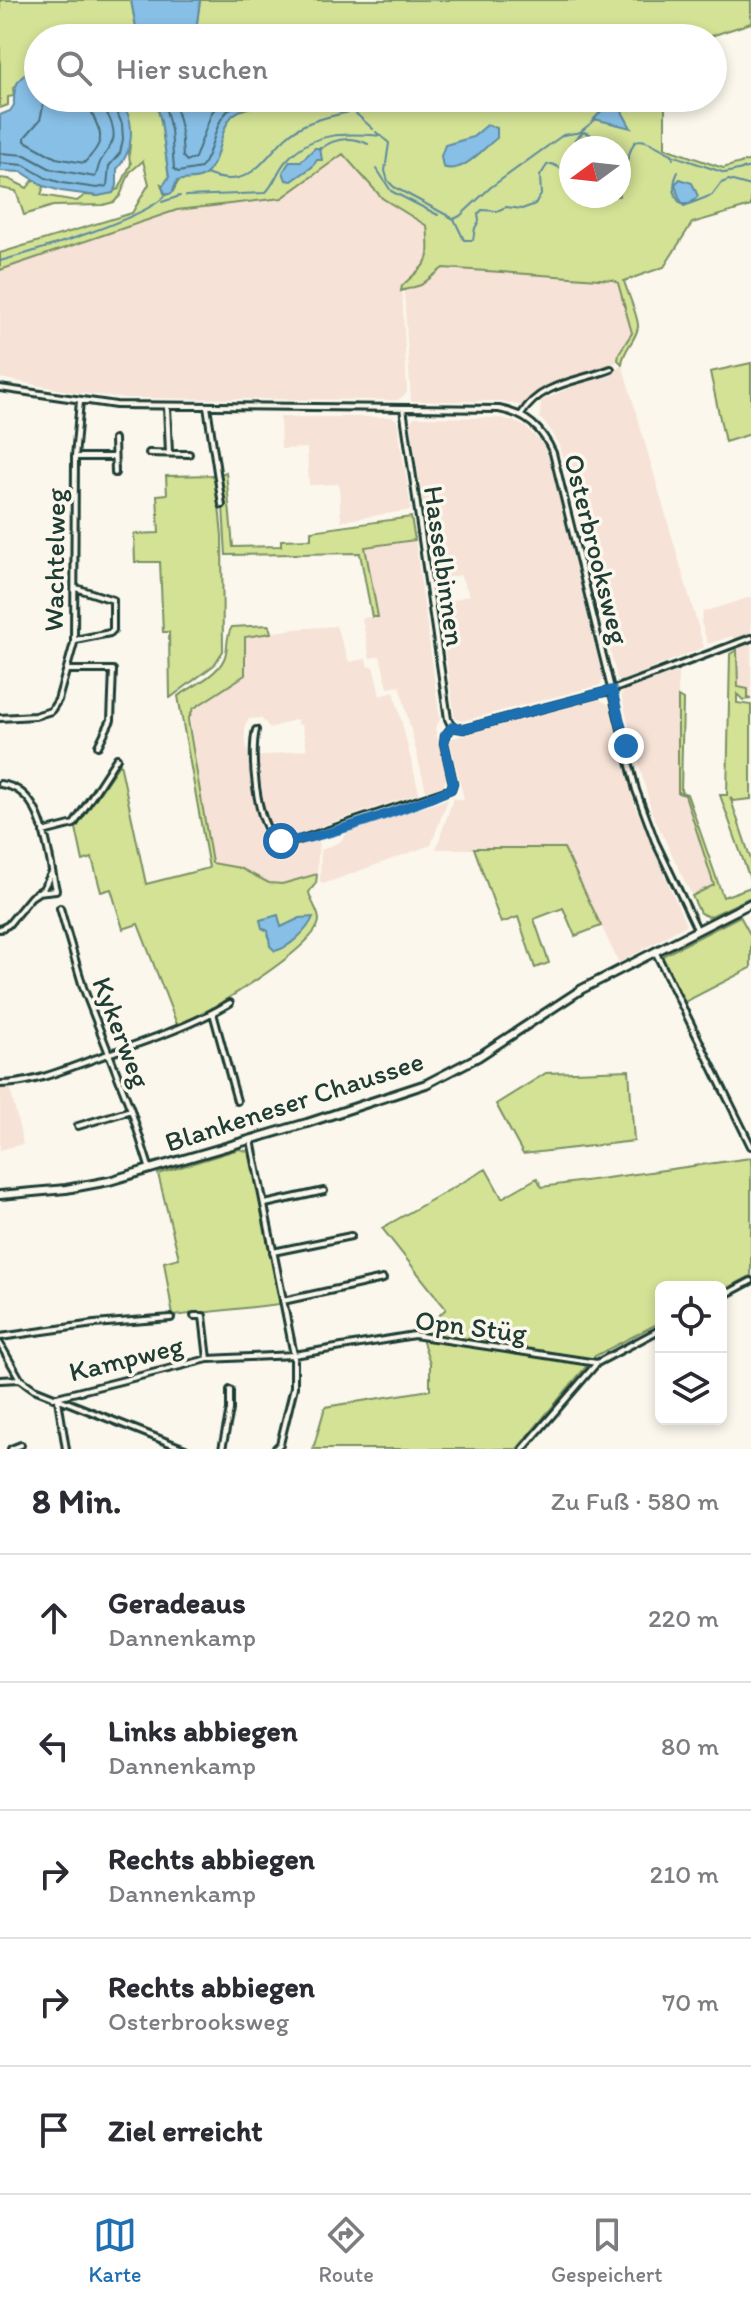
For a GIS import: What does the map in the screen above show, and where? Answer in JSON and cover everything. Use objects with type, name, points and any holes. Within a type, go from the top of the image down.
[{"type":"main road","name":"Blankeneser Chaussee","points":[[0,1195],[81,1187],[150,1170],[390,1097],[436,1080],[478,1057],[582,989],[751,903]]},
{"type":"street","points":[[0,388],[116,405],[499,409],[521,415],[540,393],[611,369]]},
{"type":"street","name":"Wachtelweg","points":[[0,718],[35,716],[51,711],[58,700],[67,670],[74,641],[75,457],[80,401]]},
{"type":"street","points":[[167,406],[169,453]]},
{"type":"street","points":[[207,406],[222,505]]},
{"type":"street","name":"Hasselbinnen","points":[[256,730],[252,751],[263,821],[270,835],[287,841],[321,834],[451,789],[453,783],[444,743],[452,727],[439,662],[403,408]]},
{"type":"street","name":"Osterbrooksweg","points":[[521,415],[540,430],[553,453],[640,803],[697,929]]},
{"type":"street","points":[[114,439],[115,473]]},
{"type":"street","points":[[149,453],[189,454]]},
{"type":"street","points":[[75,457],[113,457]]},
{"type":"street","points":[[74,641],[113,630],[113,600],[76,588]]},
{"type":"street","points":[[452,727],[464,729],[612,690],[751,638]]},
{"type":"street","points":[[67,670],[113,670],[111,720],[98,746]]},
{"type":"street","points":[[43,832],[71,826],[78,821],[117,758]]},
{"type":"street","points":[[0,784],[11,786],[31,800],[36,809],[56,890],[37,892]]},
{"type":"street","points":[[0,929],[8,925],[47,884],[51,872]]},
{"type":"street","name":"Kykerweg","points":[[60,908],[74,960],[131,1110],[150,1170]]},
{"type":"street","points":[[655,951],[751,1146]]},
{"type":"street","points":[[0,1084],[24,1083],[165,1035],[230,1003]]},
{"type":"street","points":[[213,1013],[237,1101]]},
{"type":"street","points":[[78,1126],[131,1110]]},
{"type":"street","points":[[251,1140],[294,1355],[292,1398],[280,1444],[275,1449]]},
{"type":"street","points":[[265,1204],[324,1191]]},
{"type":"street","points":[[273,1252],[351,1236]]},
{"type":"street","points":[[283,1301],[383,1279]]},
{"type":"street","points":[[727,1294],[751,1281]]},
{"type":"street","name":"Kampweg","points":[[194,1316],[203,1316],[208,1359]]},
{"type":"street","points":[[0,1337],[94,1324],[171,1318]]},
{"type":"street","points":[[523,1449],[597,1363],[655,1332]]},
{"type":"street","name":"Opn Stüg","points":[[294,1355],[414,1335],[597,1363]]},
{"type":"street","points":[[0,1344],[20,1379]]},
{"type":"street","name":"Kampweg","points":[[56,1398],[64,1393],[208,1359],[294,1355]]},
{"type":"street","points":[[0,1380],[20,1379],[56,1398],[185,1449]]},
{"type":"street","points":[[222,1449],[230,1410],[230,1390]]},
{"type":"street","points":[[56,1398],[66,1449]]},
{"type":"street","points":[[11,1449],[21,1445]]},
{"type":"shaded area","points":[[343,154],[382,198],[427,226],[430,255],[402,287],[407,393],[398,400],[123,398],[0,378],[0,270],[177,210],[282,198]]},
{"type":"shaded area","points":[[443,268],[613,280],[618,282],[632,333],[619,352],[618,360],[612,365],[566,379],[536,393],[522,406],[502,401],[411,401],[404,292],[421,285]]},
{"type":"shaded area","points":[[622,364],[704,647],[621,681],[617,679],[560,446],[540,418],[541,401],[578,384],[610,376]]},
{"type":"shaded area","points":[[280,417],[392,417],[397,420],[411,510],[341,521],[339,484],[309,485],[307,448],[281,449]]},
{"type":"shaded area","points":[[415,417],[500,418],[526,427],[543,445],[603,679],[600,685],[462,721],[455,718],[438,605],[470,595],[460,575],[434,580],[411,421]]},
{"type":"shaded area","points":[[415,540],[440,720],[435,728],[447,778],[443,786],[426,791],[400,686],[388,688],[380,656],[370,658],[362,618],[378,616],[365,547]]},
{"type":"shaded area","points":[[751,597],[751,701],[740,698],[736,692],[737,650],[732,636],[708,644],[701,622],[703,612]]},
{"type":"shaded area","points":[[336,626],[349,662],[366,659],[368,667],[373,666],[380,696],[394,691],[419,793],[320,826],[319,830],[296,836],[278,835],[267,819],[257,757],[307,749],[302,725],[297,719],[270,728],[261,718],[249,719],[245,725],[245,737],[260,827],[266,838],[278,845],[291,846],[319,839],[317,874],[282,884],[268,883],[240,868],[212,864],[189,714],[245,675],[245,637]]},
{"type":"shaded area","points":[[678,672],[678,792],[685,795],[714,886],[692,896],[652,813],[621,695],[624,690]]},
{"type":"shaded area","points":[[599,699],[609,705],[635,806],[686,925],[619,963],[564,849],[436,849],[453,799],[464,799],[450,742],[453,738]]},
{"type":"shaded area","points":[[448,799],[431,845],[323,884],[320,881],[321,850],[340,842],[348,832]]},
{"type":"shaded area","points":[[0,1088],[10,1088],[23,1144],[0,1150]]},
{"type":"green space","points":[[0,0],[131,0],[135,24],[24,24],[24,79],[13,88],[14,96],[8,97],[8,105],[0,108]]},
{"type":"green space","points":[[200,0],[751,0],[751,23],[727,31],[727,24],[197,24]]},
{"type":"green space","points":[[124,112],[159,112],[169,177],[165,186],[161,184],[164,193],[172,193],[179,180],[198,178],[207,173],[230,117],[238,112],[665,112],[665,148],[723,168],[751,160],[751,206],[692,223],[664,267],[624,281],[638,327],[622,364],[618,360],[619,353],[632,333],[618,283],[613,280],[443,268],[421,285],[401,291],[402,286],[426,261],[429,248],[427,226],[382,198],[343,154],[282,198],[177,210],[0,270],[0,253],[132,213],[149,184],[143,161],[130,172],[120,196],[114,202],[53,206],[24,215],[16,191],[0,188],[0,178],[27,188],[34,179],[44,186],[41,195],[77,201],[85,195],[98,196],[119,189],[131,164],[130,138]]},
{"type":"green space","points":[[751,363],[751,434],[725,442],[710,372]]},
{"type":"green space","points":[[226,472],[233,547],[281,546],[281,540],[311,539],[311,531],[411,517],[415,540],[365,547],[378,617],[372,617],[360,553],[226,555],[221,474]]},
{"type":"green space","points":[[216,475],[222,536],[223,651],[214,665],[170,698],[169,632],[163,632],[160,562],[135,562],[134,534],[159,533],[157,495],[167,494],[166,476]]},
{"type":"green space","points":[[269,625],[271,633],[245,637],[245,675],[193,709],[188,720],[212,863],[240,868],[269,883],[282,884],[317,874],[316,883],[309,892],[319,920],[314,932],[281,963],[178,1027],[138,924],[123,929],[111,889],[101,892],[92,858],[83,861],[76,828],[120,763],[146,884],[209,868],[178,696],[221,665],[232,627]]},
{"type":"green space","points":[[737,650],[738,687],[748,689],[748,698],[751,699],[743,700],[737,694],[737,703],[751,705],[751,799],[733,801],[730,797],[751,860],[751,882],[720,795],[727,795],[730,654]]},
{"type":"green space","points":[[678,697],[683,700],[681,792],[687,794],[723,897],[751,887],[751,897],[709,917],[700,913],[692,896],[714,885],[685,795],[678,793]]},
{"type":"green space","points":[[474,848],[564,848],[601,926],[575,936],[563,908],[534,919],[549,963],[535,968],[518,917],[501,923]]},
{"type":"green space","points":[[740,916],[751,936],[751,968],[683,1003],[661,959]]},
{"type":"green space","points":[[629,1070],[634,1141],[523,1154],[496,1104],[546,1073]]},
{"type":"green space","points":[[239,1149],[247,1151],[253,1162],[280,1304],[173,1316],[164,1262],[179,1258],[158,1174]]},
{"type":"green space","points":[[751,1158],[751,1276],[727,1288],[727,1281],[655,1281],[655,1325],[595,1356],[517,1449],[313,1449],[325,1407],[430,1390],[430,1363],[422,1331],[446,1309],[382,1228],[486,1169],[502,1198],[537,1178],[542,1187]]},
{"type":"water","points":[[131,0],[200,0],[197,24],[135,24]]},
{"type":"water","points":[[24,76],[24,112],[126,112],[130,123],[130,143],[117,169],[117,186],[113,193],[98,196],[61,191],[44,186],[22,172],[0,171],[0,115],[10,111],[14,105],[16,86]]},
{"type":"water","points":[[159,112],[237,112],[226,126],[208,172],[199,178],[177,181],[172,193],[166,195],[162,187],[169,177]]},
{"type":"water","points":[[600,112],[622,112],[631,128],[594,119]]},
{"type":"water","points":[[487,125],[497,128],[497,138],[465,164],[450,169],[443,167],[441,156],[445,145],[473,137]]},
{"type":"water","points":[[315,148],[320,148],[322,160],[317,160],[292,181],[286,180],[283,172],[290,161],[301,161]]},
{"type":"water","points":[[680,179],[692,183],[698,196],[690,204],[683,204],[679,198],[675,184]]},
{"type":"water","points":[[278,915],[281,927],[300,918],[313,917],[297,938],[275,951],[270,946],[268,931],[262,928],[260,920]]},
{"type":"waterway","points":[[206,174],[224,179],[239,178],[250,173],[291,133],[304,125],[349,112]]},
{"type":"waterway","points":[[354,112],[373,129]]},
{"type":"waterway","points":[[580,132],[595,120]]},
{"type":"waterway","points":[[376,132],[389,143],[385,171],[388,181],[454,219],[464,240],[473,240],[478,214],[482,210],[522,209],[535,204],[541,195],[540,176],[547,165],[559,167]]},
{"type":"waterway","points":[[454,219],[491,187],[563,135],[582,132]]},
{"type":"waterway","points":[[579,136],[584,132],[592,136]]},
{"type":"waterway","points":[[186,196],[265,193],[286,161],[307,144],[330,136],[382,136]]},
{"type":"waterway","points":[[319,150],[343,140],[368,144]]},
{"type":"waterway","points":[[631,149],[639,140],[648,142],[672,154],[673,159]]},
{"type":"waterway","points":[[672,155],[725,173],[751,167]]},
{"type":"waterway","points":[[377,169],[391,191],[438,215]]},
{"type":"waterway","points":[[678,172],[674,190],[684,206],[712,195],[721,183],[729,180],[751,186]]},
{"type":"waterway","points":[[0,261],[116,223],[139,213],[166,194]]},
{"type":"waterway","points":[[162,202],[180,196]]},
{"type":"route","points":[[281,841],[296,841],[321,834],[451,789],[453,783],[444,743],[452,727],[464,729],[612,690],[626,746]]}]
